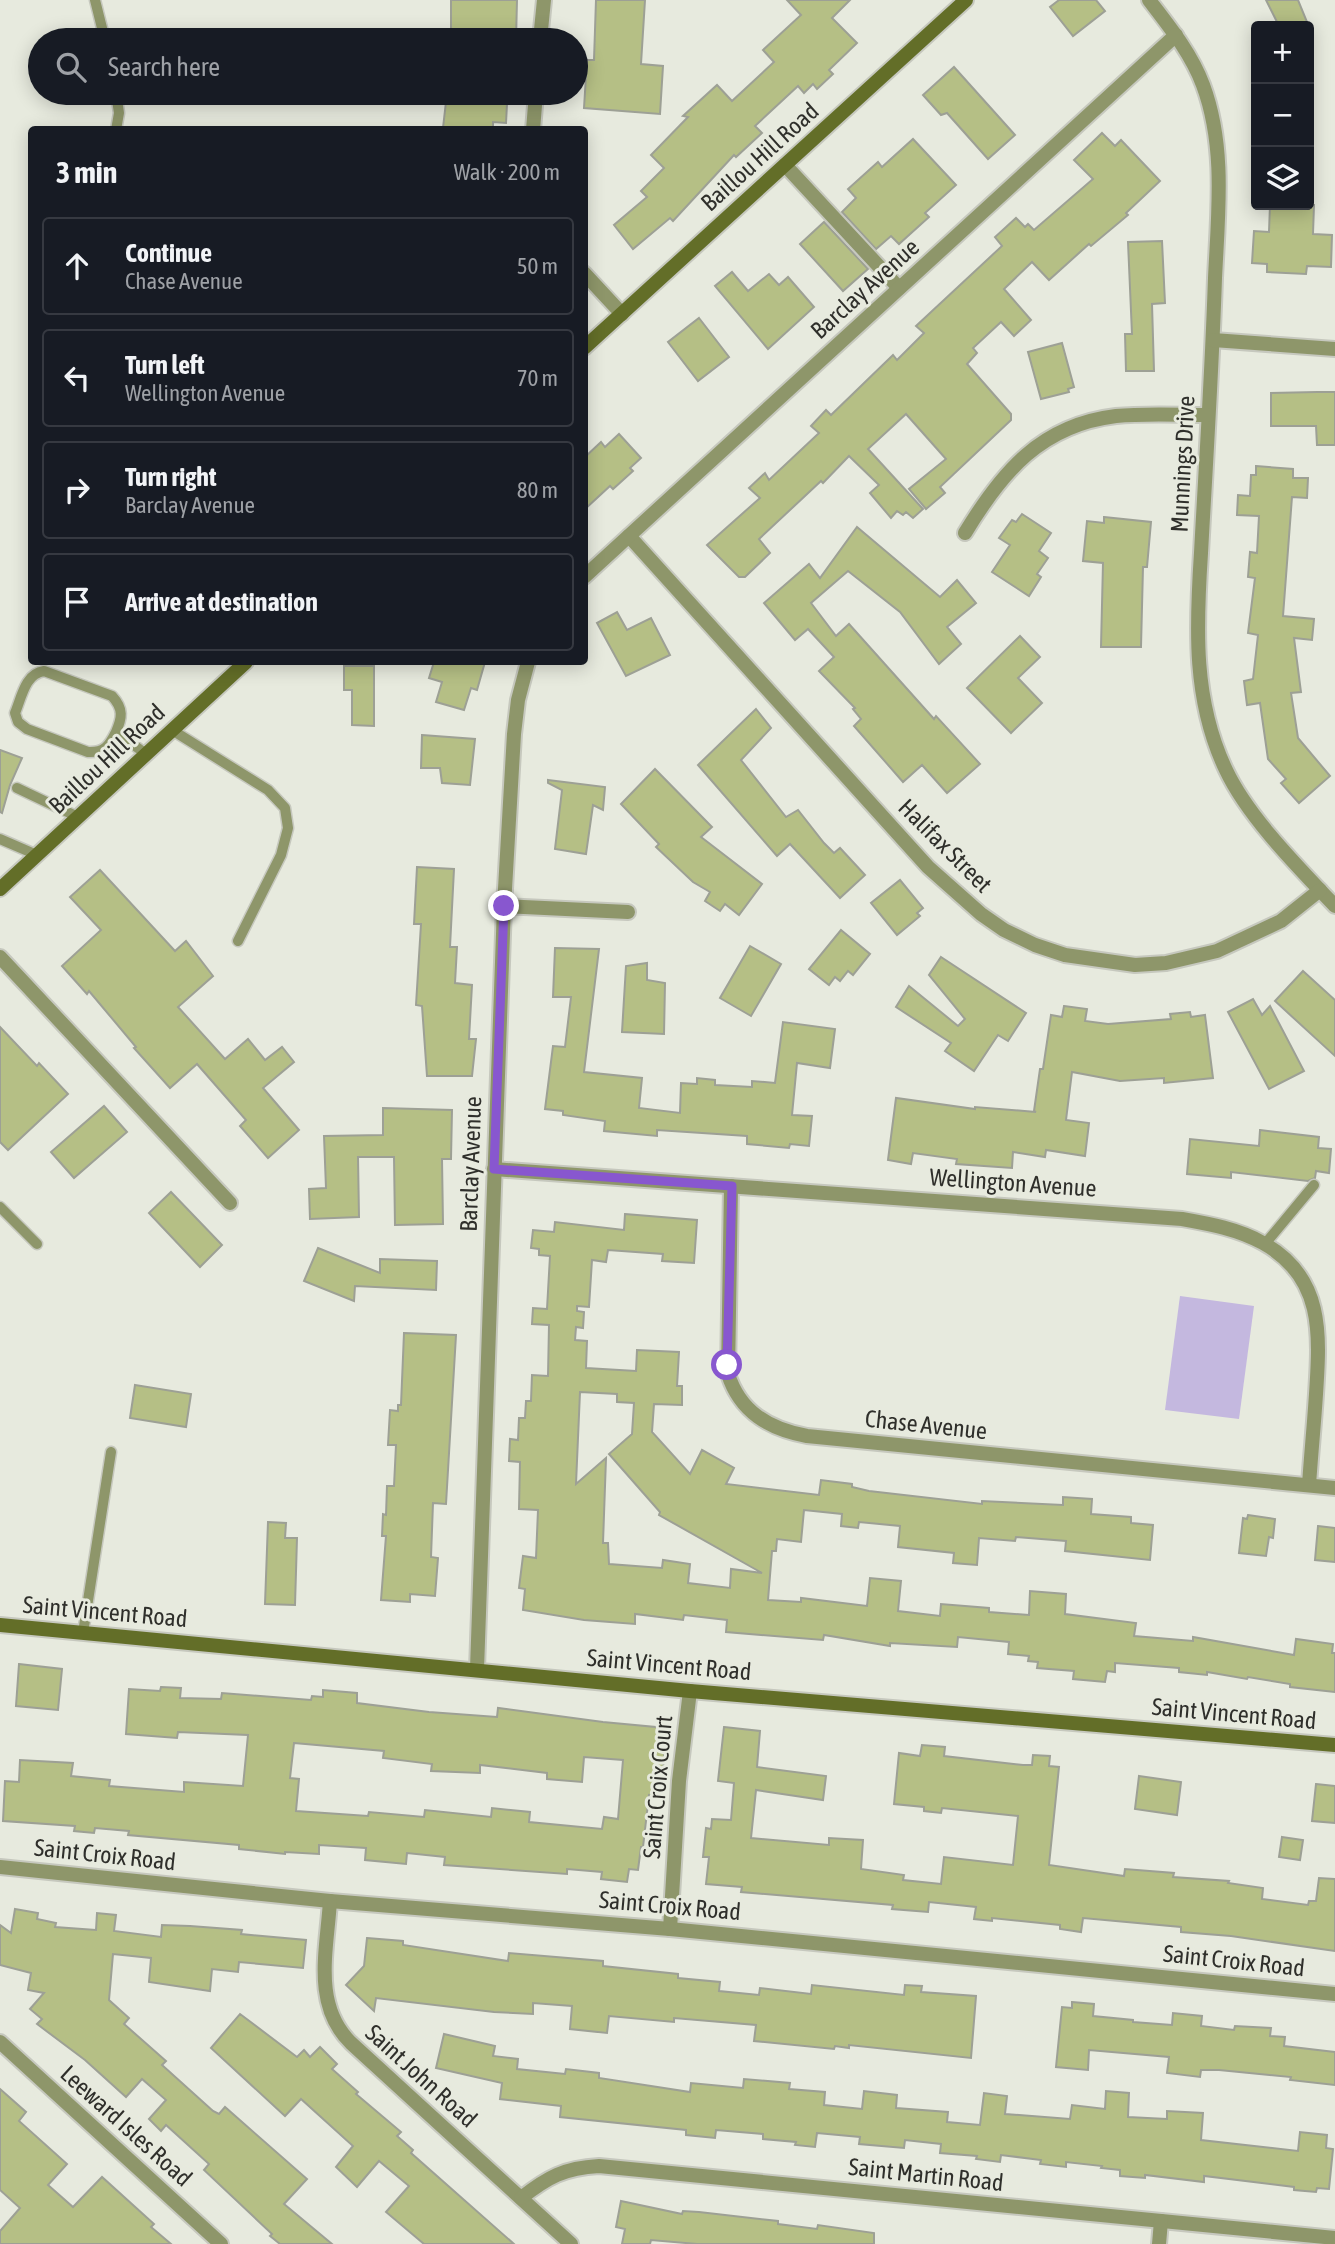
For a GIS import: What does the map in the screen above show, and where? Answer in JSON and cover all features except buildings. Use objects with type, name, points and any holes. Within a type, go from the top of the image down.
[{"type":"street","points":[[541,28],[544,0]]},
{"type":"street","name":"Baillou Hill Road","points":[[588,344],[966,0]]},
{"type":"street","name":"Munnings Drive","points":[[1149,0],[1176,35],[1202,84],[1211,114],[1219,164],[1213,340],[1197,611],[1199,672],[1206,715],[1226,772],[1244,800],[1335,906]]},
{"type":"street","name":"Barclay Avenue","points":[[588,573],[1176,35]]},
{"type":"street","points":[[533,126],[535,105]]},
{"type":"street","points":[[785,165],[899,288]]},
{"type":"street","points":[[588,277],[622,314]]},
{"type":"street","points":[[1213,340],[1335,349]]},
{"type":"street","points":[[965,533],[1002,477],[1024,455],[1047,439],[1077,426],[1116,416],[1208,415]]},
{"type":"street","name":"Halifax Street","points":[[629,536],[928,867],[967,903],[1004,930],[1035,945],[1065,955],[1135,965],[1166,963],[1217,951],[1281,921],[1320,890]]},
{"type":"street","name":"Baillou Hill Road","points":[[0,889],[243,665]]},
{"type":"street","name":"Barclay Avenue","points":[[477,1669],[504,906],[514,734],[518,700],[527,665]]},
{"type":"street","points":[[504,906],[628,912]]},
{"type":"street","points":[[0,957],[230,1203]]},
{"type":"street","name":"Wellington Avenue","points":[[494,1169],[1181,1219],[1228,1228],[1265,1244],[1286,1259],[1301,1278],[1316,1310],[1319,1351],[1309,1485]]},
{"type":"street","name":"Chase Avenue","points":[[732,1186],[728,1374],[740,1401],[752,1414],[780,1430],[807,1436],[1335,1488]]},
{"type":"street","name":"Saint Vincent Road","points":[[0,1625],[690,1691],[1335,1745]]},
{"type":"street","name":"Saint Croix Court","points":[[670,1928],[680,1781],[690,1691]]},
{"type":"street","name":"Saint Croix Road","points":[[0,1867],[330,1901],[670,1928],[1335,1994]]},
{"type":"street","name":"Saint John Road","points":[[330,1901],[324,1986],[329,2012],[335,2024],[351,2043],[570,2244]]},
{"type":"street","name":"Leeward Isles Road","points":[[0,2042],[221,2244]]},
{"type":"street","name":"Saint Martin Road","points":[[521,2198],[560,2172],[599,2166],[1335,2238]]},
{"type":"street","points":[[1159,2244],[1161,2221]]},
{"type":"lane","points":[[95,0],[102,28]]},
{"type":"lane","points":[[117,126],[118,105]]},
{"type":"lane","points":[[44,671],[112,696],[119,704],[122,717],[116,733],[107,747],[97,753],[27,729],[18,722],[15,713],[28,679],[34,673],[44,671]]},
{"type":"lane","points":[[172,730],[268,790],[285,808],[288,828],[281,855],[238,941]]},
{"type":"lane","points":[[116,733],[145,754]]},
{"type":"lane","points":[[17,788],[78,817]]},
{"type":"lane","points":[[0,839],[37,855]]},
{"type":"lane","points":[[1265,1244],[1314,1185]]},
{"type":"lane","points":[[0,1206],[37,1244]]},
{"type":"lane","points":[[83,1633],[111,1452]]},
{"type":"shaded area","points":[[1180,1296],[1254,1306],[1239,1419],[1165,1410]]},
{"type":"route","points":[[504,906],[494,1169],[732,1186],[727,1365]]}]
